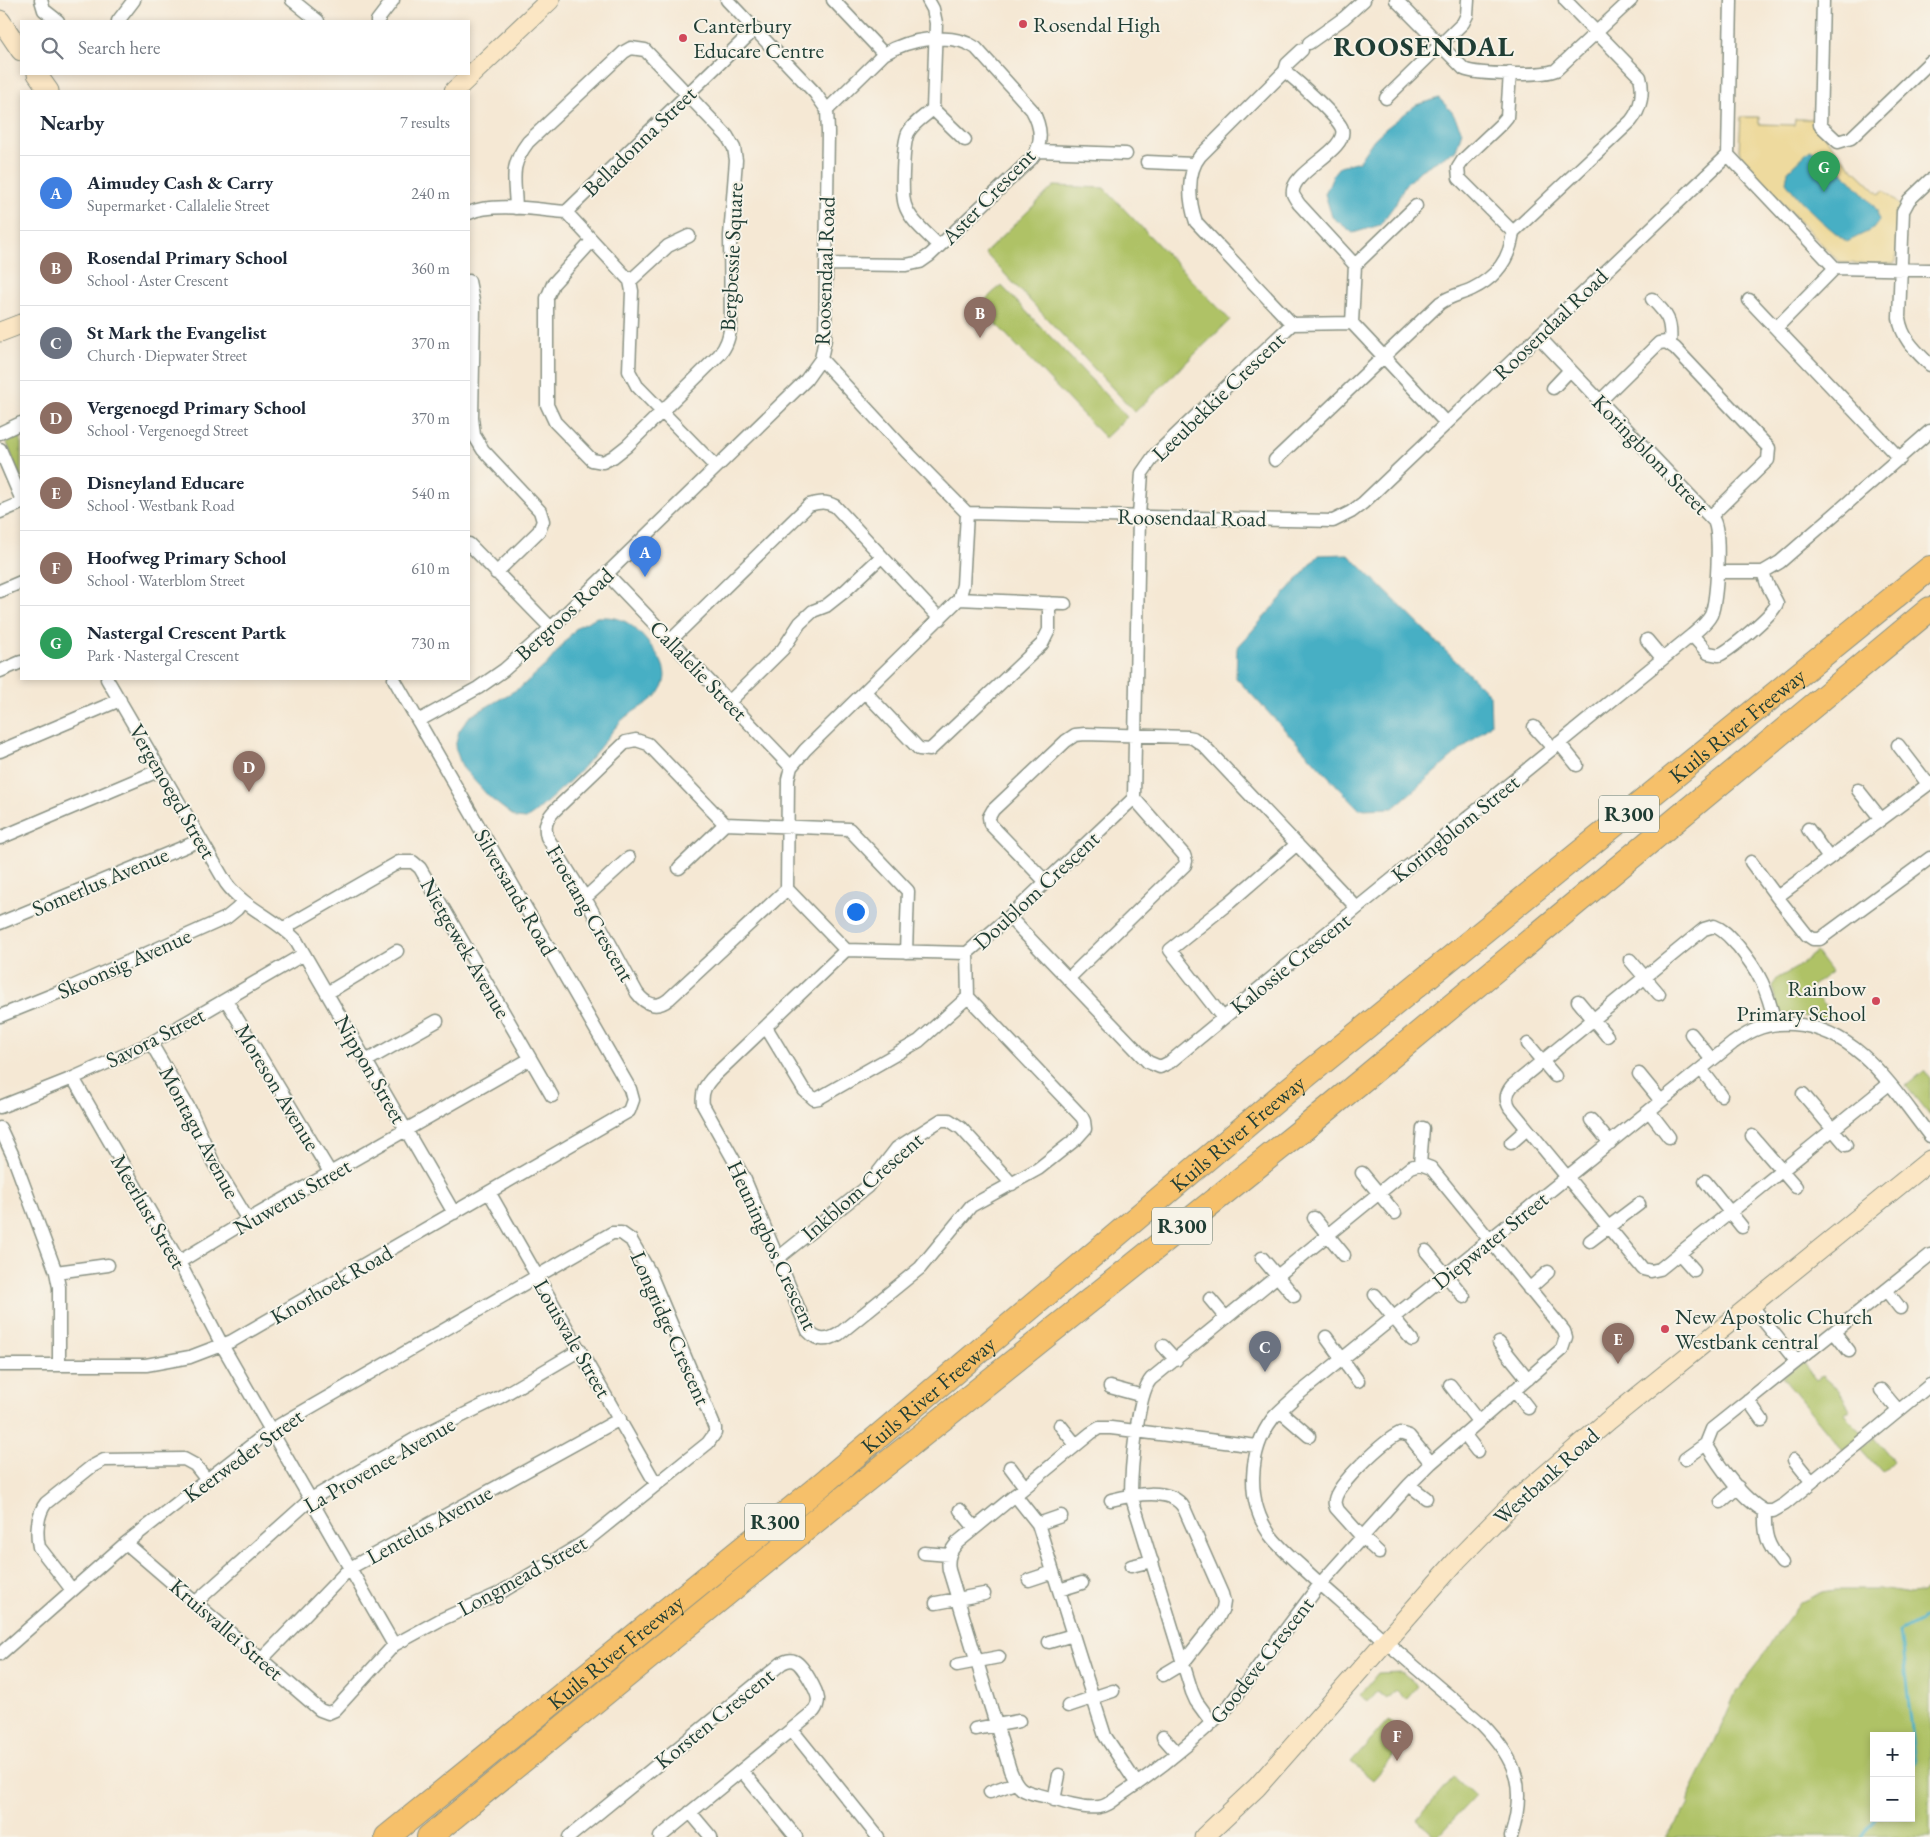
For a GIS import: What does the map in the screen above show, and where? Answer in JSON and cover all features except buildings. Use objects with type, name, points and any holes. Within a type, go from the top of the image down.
[{"type":"highway","points":[[1808,669],[1849,625],[1930,554]]},
{"type":"highway","name":"Kuils River Freeway","points":[[387,1837],[816,1489],[1281,1096],[1930,568]]},
{"type":"highway","name":"Kuils River Freeway","points":[[429,1837],[838,1503],[1306,1127],[1930,609]]},
{"type":"highway","points":[[1853,673],[1888,657],[1930,624]]},
{"type":"street","points":[[41,0],[44,10],[57,20]]},
{"type":"street","points":[[119,20],[134,0]]},
{"type":"street","points":[[292,0],[317,20]]},
{"type":"street","points":[[378,20],[393,0]]},
{"type":"street","points":[[455,90],[550,0]]},
{"type":"street","points":[[727,0],[815,93],[827,110]]},
{"type":"street","points":[[833,0],[884,54]]},
{"type":"street","points":[[928,0],[933,9],[936,23],[933,109],[965,140]]},
{"type":"street","points":[[1292,324],[1196,222],[1192,209],[1191,175],[1193,164],[1285,72],[1287,64],[1306,46],[1344,18],[1364,0]]},
{"type":"street","points":[[1396,0],[1460,66],[1468,71],[1510,74],[1551,73],[1597,33],[1630,0]]},
{"type":"street","points":[[1386,98],[1463,23],[1467,15],[1468,0]]},
{"type":"street","points":[[1275,460],[1440,303],[1480,284],[1498,269],[1508,257],[1513,232],[1631,121],[1638,109],[1641,94],[1640,77],[1565,0]]},
{"type":"street","points":[[1732,0],[1728,155],[1835,268],[1930,270]]},
{"type":"street","points":[[1823,0],[1820,125],[1838,142],[1851,138],[1930,62]]},
{"type":"street","points":[[0,20],[20,50]]},
{"type":"street","name":"Belladonna Street","points":[[566,212],[755,29]]},
{"type":"street","name":"Aster Crescent","points":[[826,264],[906,265],[920,262],[940,246],[1038,151],[1040,135],[1038,120],[1032,110],[976,48],[968,42],[959,40],[934,39],[905,44],[884,54],[827,110]]},
{"type":"street","name":"Bergbessie Square","points":[[516,208],[514,166],[528,142],[624,52],[631,48],[645,50],[727,136],[734,148],[736,160],[730,236],[730,325],[724,348],[627,446],[614,458],[603,462],[592,460],[556,422],[547,405],[547,298],[553,284],[592,240]]},
{"type":"street","points":[[1285,72],[1315,98],[1341,126],[1342,134],[1338,142],[1300,179],[1294,187],[1294,194],[1299,204],[1355,265]]},
{"type":"street","points":[[1510,74],[1507,116],[1463,160],[1458,168],[1460,178],[1513,232]]},
{"type":"street","points":[[38,75],[48,90]]},
{"type":"street","points":[[933,109],[908,131],[905,140],[902,191],[905,206],[914,220],[940,246]]},
{"type":"street","name":"Roosendaal Road","points":[[827,110],[825,339],[821,359],[906,451],[968,513],[1139,515],[1333,521],[1351,512],[1728,155]]},
{"type":"street","points":[[1038,151],[1126,154]]},
{"type":"street","points":[[1147,162],[1193,164]]},
{"type":"street","points":[[1930,180],[1909,200],[1903,211],[1900,269],[1900,326],[1907,340],[1930,365]]},
{"type":"street","points":[[1416,206],[1355,265],[1352,323],[1446,423]]},
{"type":"street","points":[[470,213],[488,209],[516,208],[566,212],[630,281],[632,291],[629,371],[637,386],[716,467]]},
{"type":"street","points":[[630,281],[668,246],[689,236]]},
{"type":"street","points":[[1777,328],[1835,268]]},
{"type":"street","points":[[470,286],[474,306],[472,418],[474,435],[483,450],[540,511],[543,521],[539,531],[496,573]]},
{"type":"street","points":[[1652,300],[1668,318],[1671,329],[1670,344]]},
{"type":"street","points":[[1749,300],[1900,459]]},
{"type":"street","name":"Leeubekkie Crescent","points":[[1139,515],[1142,473],[1149,461],[1292,324],[1352,323]]},
{"type":"street","points":[[0,332],[20,324]]},
{"type":"street","name":"Koringblom Street","points":[[1357,908],[1692,635],[1705,624],[1711,614],[1717,572],[1718,531],[1711,516],[1538,336]]},
{"type":"street","points":[[1600,401],[1659,343],[1666,342],[1670,344],[1769,448],[1768,460],[1711,516]]},
{"type":"street","name":"Bergroos Road","points":[[418,721],[478,688],[504,670],[551,628],[806,380],[821,359]]},
{"type":"street","points":[[1553,388],[1570,370]]},
{"type":"street","points":[[0,433],[20,423]]},
{"type":"street","points":[[1717,572],[1763,572],[1786,557],[1930,431]]},
{"type":"street","points":[[0,449],[20,496]]},
{"type":"street","points":[[671,640],[809,505],[820,502],[827,502],[835,506],[940,619]]},
{"type":"street","points":[[0,512],[20,503]]},
{"type":"street","points":[[846,950],[787,889],[788,778],[792,767],[805,750],[959,599],[963,585],[968,513]]},
{"type":"street","points":[[1068,979],[1186,862],[1184,854],[1134,798],[1139,515]]},
{"type":"street","points":[[470,545],[551,628]]},
{"type":"street","points":[[730,702],[783,649],[800,623],[845,591],[881,557]]},
{"type":"street","points":[[1692,635],[1708,653],[1719,655],[1763,620],[1776,607],[1777,603],[1763,572]]},
{"type":"street","name":"Callalelie Street","points":[[607,574],[792,767]]},
{"type":"street","points":[[0,591],[20,582]]},
{"type":"street","points":[[959,599],[1065,604]]},
{"type":"street","points":[[865,692],[919,749],[930,750],[1042,644],[1049,630],[1049,602]]},
{"type":"street","points":[[1647,640],[1662,658]]},
{"type":"street","points":[[0,671],[20,662]]},
{"type":"street","name":"Vergenoegd Street","points":[[108,680],[226,883],[242,901],[284,928]]},
{"type":"street","name":"Silversands Road","points":[[395,680],[630,1089],[633,1100],[631,1107]]},
{"type":"street","points":[[0,752],[120,700]]},
{"type":"street","points":[[1534,727],[1577,765]]},
{"type":"street","name":"Kalossie Crescent","points":[[1009,917],[1148,1062],[1155,1066],[1164,1066],[1357,908],[1199,741],[1181,736],[1085,734],[1075,736],[1046,758],[993,810],[989,816],[990,824],[1046,882]]},
{"type":"street","name":"Froetang Crescent","points":[[725,824],[648,744],[636,740],[626,742],[548,818],[544,828],[547,838],[585,898],[637,994],[643,1001],[654,1005],[663,1004],[787,889]]},
{"type":"street","points":[[1777,897],[1929,784],[1898,745]]},
{"type":"street","points":[[0,838],[160,770]]},
{"type":"street","points":[[1858,790],[1881,819]]},
{"type":"street","name":"Doublom Crescent","points":[[846,950],[967,953],[1009,917],[1134,798]]},
{"type":"street","points":[[679,868],[725,824],[844,828],[854,833],[908,891],[906,952]]},
{"type":"street","points":[[1808,829],[1829,858]]},
{"type":"street","name":"Somerlus Avenue","points":[[0,923],[201,840]]},
{"type":"street","points":[[1223,1018],[1170,950],[1230,902],[1297,844]]},
{"type":"street","points":[[585,898],[629,858]]},
{"type":"street","points":[[1751,862],[1807,935],[1813,939],[1820,939],[1930,858]]},
{"type":"street","name":"Nietgewek Avenue","points":[[284,928],[399,862],[413,862],[420,868],[552,1096]]},
{"type":"street","name":"Skoonsig Avenue","points":[[0,1016],[67,989],[226,918],[238,908],[242,901]]},
{"type":"street","points":[[1775,1023],[1770,1002],[1759,973],[1726,933],[1714,926],[1704,929],[1512,1086],[1507,1096],[1510,1108],[1638,1265],[1646,1270],[1656,1271],[1660,1269],[1888,1084]]},
{"type":"street","name":"Nippon Street","points":[[284,928],[296,940],[454,1213]]},
{"type":"street","name":"Heuningbos Crescent","points":[[846,950],[707,1083],[702,1095],[703,1105],[742,1174],[808,1331],[816,1338],[822,1340],[833,1338],[920,1268],[971,1206],[1038,1169],[1084,1131],[1084,1121],[968,997]]},
{"type":"street","points":[[327,993],[397,951]]},
{"type":"street","points":[[766,1027],[804,1090],[814,1099],[819,1098],[919,1040],[968,997],[967,953]]},
{"type":"street","name":"Savora Street","points":[[0,1107],[73,1078],[152,1043],[304,954]]},
{"type":"street","points":[[1630,960],[1658,994]]},
{"type":"street","name":"Moreson Avenue","points":[[226,1000],[331,1174]]},
{"type":"street","points":[[1578,1001],[1607,1036]]},
{"type":"street","points":[[366,1061],[437,1021]]},
{"type":"street","name":"Diepwater Street","points":[[1511,1837],[1517,1818],[1519,1794],[1512,1764],[1504,1750],[1482,1724],[1384,1641],[1276,1543],[1261,1518],[1255,1498],[1252,1477],[1257,1446],[1269,1424],[1280,1411],[1342,1360],[1742,1036],[1775,1023],[1806,1025],[1821,1029],[1846,1041],[1860,1052],[1930,1136]]},
{"type":"street","points":[[1691,1034],[1712,1060]]},
{"type":"street","name":"Montagu Avenue","points":[[152,1043],[190,1110],[213,1162],[248,1220]]},
{"type":"street","points":[[1528,1044],[1555,1076]]},
{"type":"street","points":[[406,1130],[530,1058]]},
{"type":"street","points":[[1701,1069],[1721,1095]]},
{"type":"street","points":[[1639,1074],[1661,1101]]},
{"type":"street","name":"Meerlust Street","points":[[73,1078],[179,1262],[222,1345],[394,1645]]},
{"type":"street","points":[[1803,1094],[1846,1145]]},
{"type":"street","name":"Knorhoek Road","points":[[0,1365],[154,1364],[190,1357],[222,1345],[623,1115],[631,1107]]},
{"type":"street","points":[[1649,1111],[1669,1137]]},
{"type":"street","name":"Inkblom Crescent","points":[[778,1258],[867,1187],[904,1142],[941,1120],[949,1120],[961,1128],[1012,1184]]},
{"type":"street","points":[[1592,1120],[1610,1143]]},
{"type":"street","points":[[0,1128],[13,1156],[56,1272],[59,1287],[59,1365]]},
{"type":"street","points":[[1420,1164],[1423,1128]]},
{"type":"street","points":[[1510,1143],[1527,1129]]},
{"type":"street","name":"Nuwerus Street","points":[[179,1262],[248,1220],[406,1130]]},
{"type":"street","points":[[1752,1136],[1796,1188]]},
{"type":"street","name":"Westbank Road","points":[[1208,1836],[1273,1769],[1457,1560],[1514,1502],[1608,1420],[1930,1160]]},
{"type":"street","points":[[1212,1723],[1196,1701],[1131,1495],[1137,1431],[1143,1396],[1148,1382],[1411,1168],[1420,1164],[1431,1168],[1529,1289],[1548,1272]]},
{"type":"street","points":[[1362,1174],[1395,1213]]},
{"type":"street","points":[[1705,1181],[1742,1227]]},
{"type":"street","name":"Louisvale Street","points":[[489,1192],[656,1484]]},
{"type":"street","points":[[1590,1241],[1639,1204]]},
{"type":"street","points":[[1314,1218],[1344,1255]]},
{"type":"street","name":"Longridge Crescent","points":[[537,1275],[612,1233],[626,1235],[631,1240],[649,1271],[713,1422],[715,1433]]},
{"type":"street","points":[[1426,1251],[1464,1298]]},
{"type":"street","points":[[1679,1253],[1694,1270]]},
{"type":"street","points":[[1685,1459],[1706,1444],[1712,1430],[1748,1400],[1930,1255]]},
{"type":"street","points":[[1262,1258],[1294,1296]]},
{"type":"street","points":[[56,1272],[108,1265]]},
{"type":"street","name":"Keerweder Street","points":[[0,1654],[126,1542],[271,1430],[537,1275]]},
{"type":"street","name":"Goodeve Crescent","points":[[1015,1783],[1023,1790],[1054,1800],[1091,1807],[1106,1805],[1138,1784],[1212,1723],[1237,1696],[1320,1584],[1409,1485],[1431,1462],[1478,1420],[1562,1349],[1566,1337],[1564,1331],[1529,1289]]},
{"type":"street","points":[[1886,1290],[1900,1308]]},
{"type":"street","points":[[1375,1295],[1412,1340]]},
{"type":"street","points":[[1210,1299],[1226,1318]]},
{"type":"street","points":[[1751,1305],[1796,1361]]},
{"type":"street","points":[[1834,1332],[1849,1351]]},
{"type":"street","points":[[1326,1337],[1358,1381]]},
{"type":"street","points":[[1499,1343],[1528,1378]]},
{"type":"street","points":[[1163,1346],[1176,1360]]},
{"type":"street","name":"La Provence Avenue","points":[[196,1602],[311,1499],[415,1439],[500,1397],[580,1350]]},
{"type":"street","points":[[1450,1385],[1478,1420]]},
{"type":"street","points":[[1706,1444],[1738,1487],[1756,1507],[1765,1511],[1778,1508],[1930,1385]]},
{"type":"street","points":[[1110,1387],[1143,1396]]},
{"type":"street","points":[[1514,1390],[1528,1408]]},
{"type":"street","points":[[1881,1390],[1898,1410]]},
{"type":"street","points":[[1748,1400],[1762,1420]]},
{"type":"street","points":[[1280,1411],[1309,1436]]},
{"type":"street","name":"Lentelus Avenue","points":[[262,1659],[350,1568],[620,1419]]},
{"type":"street","points":[[1060,1425],[1076,1445]]},
{"type":"street","points":[[990,1792],[1015,1783],[949,1570],[949,1555],[958,1542],[1099,1428],[1257,1446]]},
{"type":"street","name":"Longmead Street","points":[[328,1713],[335,1710],[394,1645],[440,1620],[498,1594],[585,1542],[708,1443],[715,1433]]},
{"type":"street","points":[[1379,1553],[1336,1508],[1334,1501],[1337,1494],[1363,1462],[1400,1433],[1409,1436],[1431,1462]]},
{"type":"street","points":[[1464,1434],[1477,1451]]},
{"type":"street","points":[[72,1590],[39,1547],[37,1539],[38,1522],[42,1508],[46,1503],[91,1467],[104,1460],[184,1459],[195,1465],[207,1480]]},
{"type":"street","points":[[1794,1460],[1812,1482]]},
{"type":"street","points":[[1010,1467],[1026,1487]]},
{"type":"street","points":[[1409,1485],[1426,1498]]},
{"type":"street","points":[[1721,1502],[1738,1487]]},
{"type":"street","points":[[1111,1500],[1131,1495],[1147,1494],[1166,1496],[1181,1503],[1222,1594],[1224,1602],[1221,1612],[1183,1663],[1163,1675]]},
{"type":"street","points":[[1015,1495],[1038,1524],[1104,1736],[1138,1784]]},
{"type":"street","points":[[960,1510],[975,1528]]},
{"type":"street","points":[[1765,1511],[1765,1532],[1768,1542],[1772,1551],[1782,1563]]},
{"type":"street","points":[[1038,1524],[1061,1516]]},
{"type":"street","name":"Kruisvallei Street","points":[[126,1542],[320,1710],[328,1713]]},
{"type":"street","points":[[924,1553],[949,1555]]},
{"type":"street","points":[[1131,1566],[1152,1561]]},
{"type":"street","points":[[1029,1580],[1053,1572]]},
{"type":"street","points":[[1059,1590],[1082,1583]]},
{"type":"street","points":[[936,1603],[984,1594]]},
{"type":"street","points":[[1049,1642],[1073,1635]]},
{"type":"street","points":[[957,1665],[999,1657]]},
{"type":"street","name":"Korsten Crescent","points":[[569,1837],[782,1663],[790,1660],[798,1663],[802,1668],[816,1694],[818,1702],[814,1711],[792,1730]]},
{"type":"street","points":[[1068,1706],[1113,1691]]},
{"type":"street","points":[[975,1729],[1019,1721]]},
{"type":"street","points":[[660,1837],[792,1730],[878,1837]]},
{"type":"street","points":[[1163,1737],[1177,1753]]},
{"type":"street","points":[[742,1771],[796,1837]]},
{"type":"street","points":[[1054,1800],[1059,1775]]},
{"type":"street","points":[[690,1812],[711,1837]]},
{"type":"green space","points":[[1054,186],[1104,188],[1230,320],[1135,412],[985,253]]},
{"type":"green space","points":[[1001,285],[1127,417],[1105,438],[979,306]]},
{"type":"green space","points":[[20,428],[20,477],[4,435]]},
{"type":"green space","points":[[1816,952],[1831,972],[1810,988],[1833,1015],[1826,1021],[1817,1018],[1783,1014],[1777,1007],[1772,986],[1778,978],[1796,968]]},
{"type":"green space","points":[[1924,1071],[1930,1078],[1930,1116],[1906,1086]]},
{"type":"green space","points":[[1802,1362],[1816,1380],[1822,1376],[1838,1390],[1850,1409],[1845,1413],[1863,1435],[1843,1451],[1782,1377]]},
{"type":"green space","points":[[1874,1437],[1894,1461],[1882,1473],[1860,1448]]},
{"type":"green space","points":[[1930,1584],[1928,1598],[1930,1598],[1930,1837],[1665,1837],[1688,1806],[1691,1791],[1736,1692],[1801,1602],[1823,1592],[1835,1590],[1886,1590],[1910,1594],[1922,1593]]},
{"type":"green space","points":[[1402,1672],[1418,1686],[1406,1700],[1395,1690],[1387,1699],[1377,1691],[1368,1702],[1360,1695],[1378,1673]]},
{"type":"green space","points":[[1388,1720],[1409,1739],[1373,1780],[1351,1762]]},
{"type":"green space","points":[[1454,1777],[1475,1796],[1437,1837],[1417,1819]]},
{"type":"sand","points":[[1741,117],[1759,117],[1759,124],[1794,125],[1795,119],[1816,119],[1826,138],[1843,159],[1879,194],[1884,190],[1900,206],[1896,262],[1893,264],[1842,263],[1836,259],[1742,161],[1739,150]]},
{"type":"water","points":[[1439,98],[1452,112],[1462,131],[1456,150],[1421,170],[1405,185],[1396,203],[1380,225],[1353,233],[1332,217],[1325,194],[1334,173],[1340,166],[1359,161],[1374,139],[1416,105]]},
{"type":"water","points":[[1810,150],[1819,152],[1844,173],[1877,210],[1879,221],[1873,229],[1847,242],[1799,199],[1786,182],[1788,171]]},
{"type":"water","points":[[1348,554],[1490,695],[1491,724],[1393,808],[1359,809],[1236,678],[1237,648],[1319,555]]},
{"type":"water","points":[[597,617],[625,621],[640,634],[662,662],[665,674],[662,687],[659,693],[649,702],[621,721],[564,787],[526,819],[516,818],[490,798],[462,767],[455,747],[459,731],[469,717],[521,687],[547,664],[577,627]]},
{"type":"waterway","points":[[1912,1732],[1900,1631],[1930,1615]]},
{"type":"waterway","points":[[1915,1755],[1915,1764]]},
{"type":"waterway","points":[[1862,1837],[1873,1822]]},
{"type":"place","name":"Rosendal High","points":[[1023,24]]},
{"type":"place","name":"Canterbury Educare Centre","points":[[683,38]]},
{"type":"place","name":"Nastergal Crescent Partk","points":[[1824,192]]},
{"type":"place","name":"Rosendal Primary School","points":[[980,338]]},
{"type":"place","name":"Aimudey Cash & Carry","points":[[645,577]]},
{"type":"place","name":"Vergenoegd Primary School","points":[[249,792]]},
{"type":"place","name":"Rainbow Primary School","points":[[1876,1001]]},
{"type":"place","name":"New Apostolic Church Westbank central","points":[[1665,1329]]},
{"type":"place","name":"Disneyland Educare","points":[[1618,1364]]},
{"type":"place","name":"St Mark the Evangelist","points":[[1265,1372]]},
{"type":"place","name":"Hoofweg Primary School","points":[[1397,1761]]},
{"type":"district","name":"ROOSENDAL","points":[[1424,46]]}]
